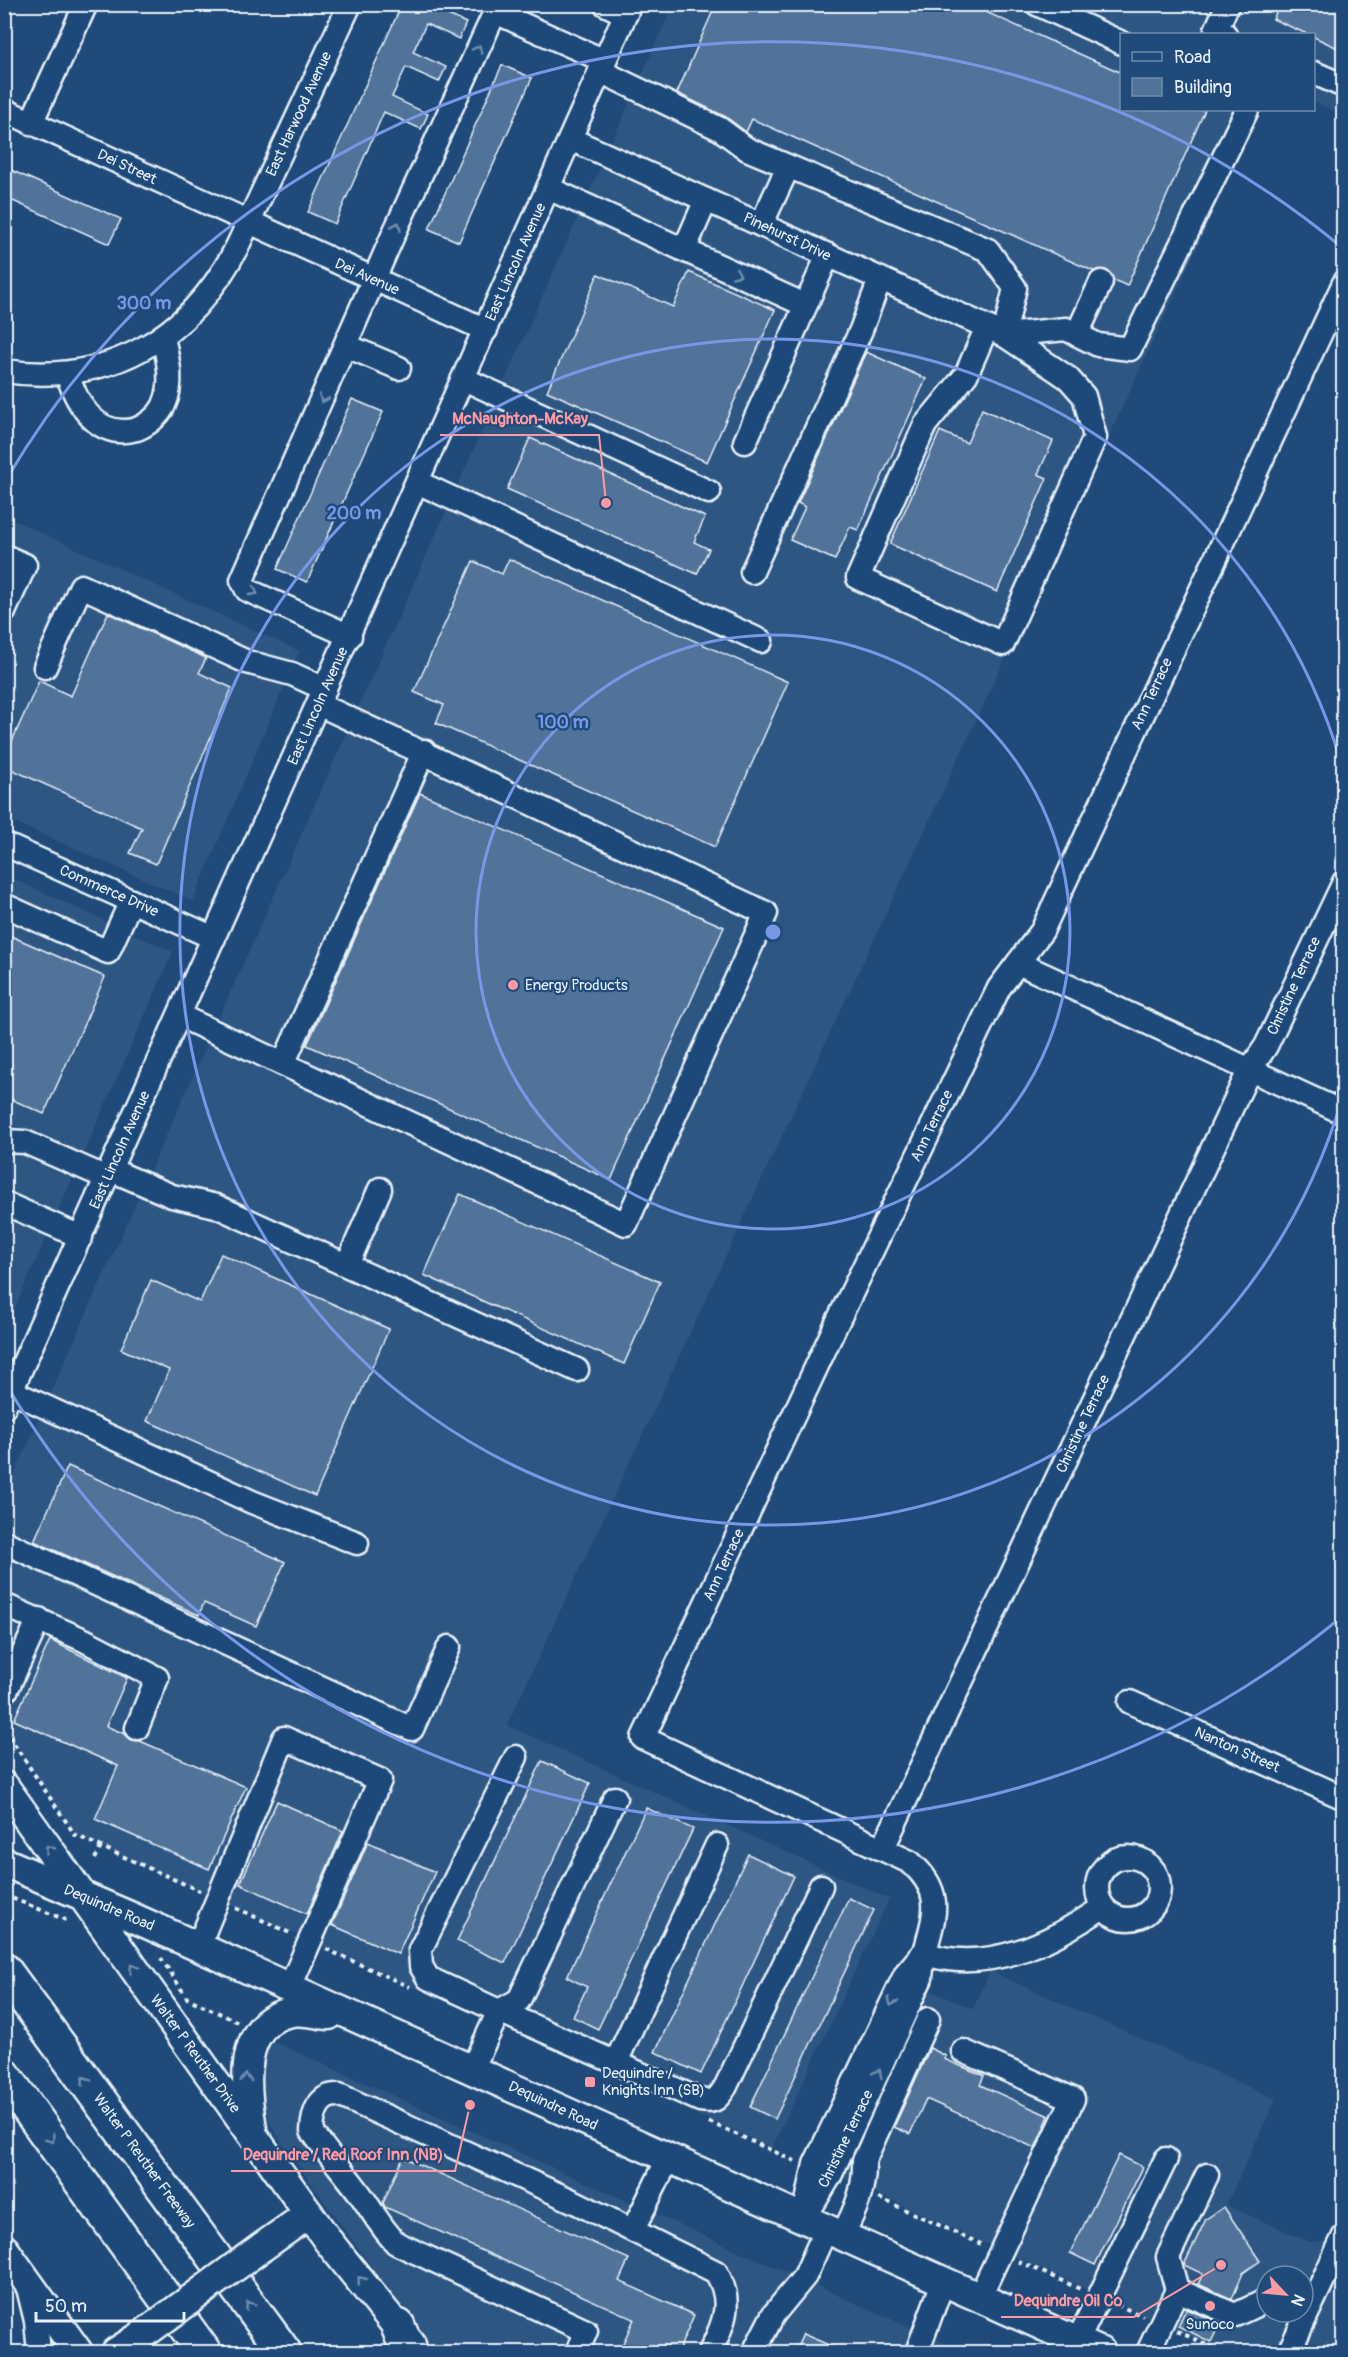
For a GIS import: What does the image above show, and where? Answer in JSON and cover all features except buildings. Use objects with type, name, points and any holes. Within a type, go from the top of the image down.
[{"type":"highway","name":"Walter P Reuther Freeway","points":[[4,1970],[284,2352]]},
{"type":"highway","points":[[4,2075],[204,2352]]},
{"type":"main road","name":"Walter P Reuther Drive","points":[[4,1786],[309,2214],[403,2339],[418,2352]]},
{"type":"main road","name":"Dequindre Road","points":[[4,1862],[472,2069],[1089,2347]]},
{"type":"main road","points":[[253,2136],[247,2098],[246,2072],[250,2052],[260,2032],[272,2020],[294,2012],[352,2017]]},
{"type":"main road","points":[[127,2345],[309,2214]]},
{"type":"main road","points":[[13,2267],[78,2352]]},
{"type":"street","points":[[31,123],[86,4]]},
{"type":"street","name":"East Harwood Avenue","points":[[4,371],[68,373],[113,362],[163,338],[211,291],[230,261],[249,223],[350,4]]},
{"type":"street","points":[[605,4],[628,9]]},
{"type":"street","points":[[1037,4],[1120,42]]},
{"type":"street","points":[[1223,33],[1216,30],[1228,4]]},
{"type":"street","name":"East Lincoln Avenue","points":[[8,1399],[628,9]]},
{"type":"street","points":[[350,636],[247,590],[242,580],[495,12],[720,129],[747,149],[988,250],[1015,288],[996,331],[1066,329],[1098,345],[1130,349],[1247,111]]},
{"type":"street","points":[[1315,73],[1344,86]]},
{"type":"street","name":"Dei Street","points":[[4,110],[249,223]]},
{"type":"street","name":"Pinehurst Drive","points":[[570,138],[996,331],[1068,378],[1084,396],[1095,437],[1003,644],[858,578],[925,425],[966,375],[996,331]]},
{"type":"street","points":[[761,225],[788,167]]},
{"type":"street","points":[[548,189],[805,305]]},
{"type":"street","points":[[684,250],[706,200]]},
{"type":"street","name":"Dei Avenue","points":[[249,223],[486,330]]},
{"type":"street","points":[[745,442],[828,255]]},
{"type":"street","points":[[752,572],[861,330],[880,279]]},
{"type":"street","points":[[1077,334],[1101,282]]},
{"type":"street","name":"Ann Terrace","points":[[883,1848],[643,1738],[906,1179],[999,988],[1042,932],[1344,283]]},
{"type":"street","points":[[68,373],[79,405],[93,420],[114,431],[129,431],[143,427],[164,406],[168,390],[170,374],[163,338]]},
{"type":"street","points":[[347,346],[399,368]]},
{"type":"street","points":[[464,379],[709,492]]},
{"type":"street","points":[[417,482],[760,641]]},
{"type":"street","points":[[4,556],[25,565],[4,612]]},
{"type":"street","points":[[45,667],[81,586],[247,662],[292,674],[322,697],[424,751],[766,913],[626,1224],[180,1016]]},
{"type":"street","points":[[283,1064],[424,751]]},
{"type":"street","name":"Commerce Drive","points":[[4,844],[214,938]]},
{"type":"street","name":"Christine Terrace","points":[[824,2228],[830,2176],[921,1978],[923,1953],[935,1909],[931,1884],[910,1862],[883,1848],[1250,1071],[1266,1046],[1344,882]]},
{"type":"street","points":[[4,905],[108,952],[131,901]]},
{"type":"street","points":[[1018,963],[1344,1113]]},
{"type":"street","points":[[4,1141],[25,1142],[172,1196],[216,1206],[577,1370]]},
{"type":"street","points":[[347,1265],[380,1189]]},
{"type":"street","points":[[4,1203],[81,1237]]},
{"type":"street","points":[[8,1399],[252,1502],[357,1543]]},
{"type":"street","points":[[4,1542],[411,1729],[449,1647]]},
{"type":"street","points":[[4,1605],[39,1619],[157,1678],[137,1728]]},
{"type":"street","points":[[7,1689],[39,1619]]},
{"type":"street","name":"Nanton Street","points":[[1130,1702],[1344,1798]]},
{"type":"street","points":[[198,1947],[284,1738],[380,1780],[289,1989]]},
{"type":"street","points":[[516,1757],[420,1950],[421,1966],[428,1978],[615,2064],[700,2100],[710,2102],[718,2099],[821,1886]]},
{"type":"street","points":[[472,2069],[499,2011],[519,2000],[615,1798]]},
{"type":"street","points":[[615,2064],[717,1845]]},
{"type":"street","points":[[923,1953],[952,1961],[1003,1956],[1070,1930],[1103,1907]]},
{"type":"street","points":[[754,2352],[772,2315],[805,2276],[824,2228],[862,2194],[865,2181],[864,2161],[928,2019]]},
{"type":"street","points":[[963,2051],[1073,2099],[980,2298]]},
{"type":"street","points":[[577,2352],[586,2331],[396,2243],[383,2230],[362,2197],[333,2162],[312,2131],[317,2106],[331,2094],[339,2095],[633,2230],[716,2272],[725,2286],[726,2307],[721,2330],[710,2352]]},
{"type":"street","points":[[633,2230],[668,2159]]},
{"type":"street","points":[[1089,2347],[1166,2159]]},
{"type":"street","points":[[1148,2352],[1177,2290],[1168,2257],[1207,2175]]},
{"type":"street","points":[[1315,2289],[1344,2236]]},
{"type":"street","points":[[13,2267],[36,2321],[39,2352]]},
{"type":"street","points":[[917,2352],[943,2282]]},
{"type":"street","points":[[1177,2290],[1235,2315],[1255,2306]]},
{"type":"street","points":[[1289,2352],[1298,2324]]},
{"type":"path","points":[[4,1729],[64,1820]]},
{"type":"path","points":[[94,1859],[101,1847]]},
{"type":"path","points":[[4,1894],[66,1920]]},
{"type":"path","points":[[161,1958],[188,1998],[240,2023]]},
{"type":"shaded area","points":[[673,5],[1343,5],[1343,115],[1315,102],[1315,33],[1120,33],[1120,111],[1261,111],[507,1725],[889,1899],[772,2148],[75,1835],[5,1728],[5,1495]]},
{"type":"shaded area","points":[[5,516],[299,651],[193,901],[5,818]]},
{"type":"shaded area","points":[[5,875],[173,952],[5,1330]]},
{"type":"shaded area","points":[[990,1971],[1276,2099],[1226,2205],[1310,2242],[1343,2241],[1343,2352],[1225,2352],[843,2178],[931,1991],[973,2009]]},
{"type":"shaded area","points":[[270,2040],[965,2352],[433,2352],[282,2143],[266,2117],[259,2090],[261,2061]]},
{"type":"place","name":"McNaughton-McKay","points":[[606,503]]},
{"type":"place","name":"Energy Products","points":[[513,985]]},
{"type":"place","name":"Dequindre / Knights Inn (SB)","points":[[590,2082]]},
{"type":"place","name":"Dequindre / Red Roof Inn (NB)","points":[[470,2105]]},
{"type":"place","name":"Dequindre Oil Co","points":[[1221,2265]]},
{"type":"place","name":"Sunoco","points":[[1210,2306]]}]
